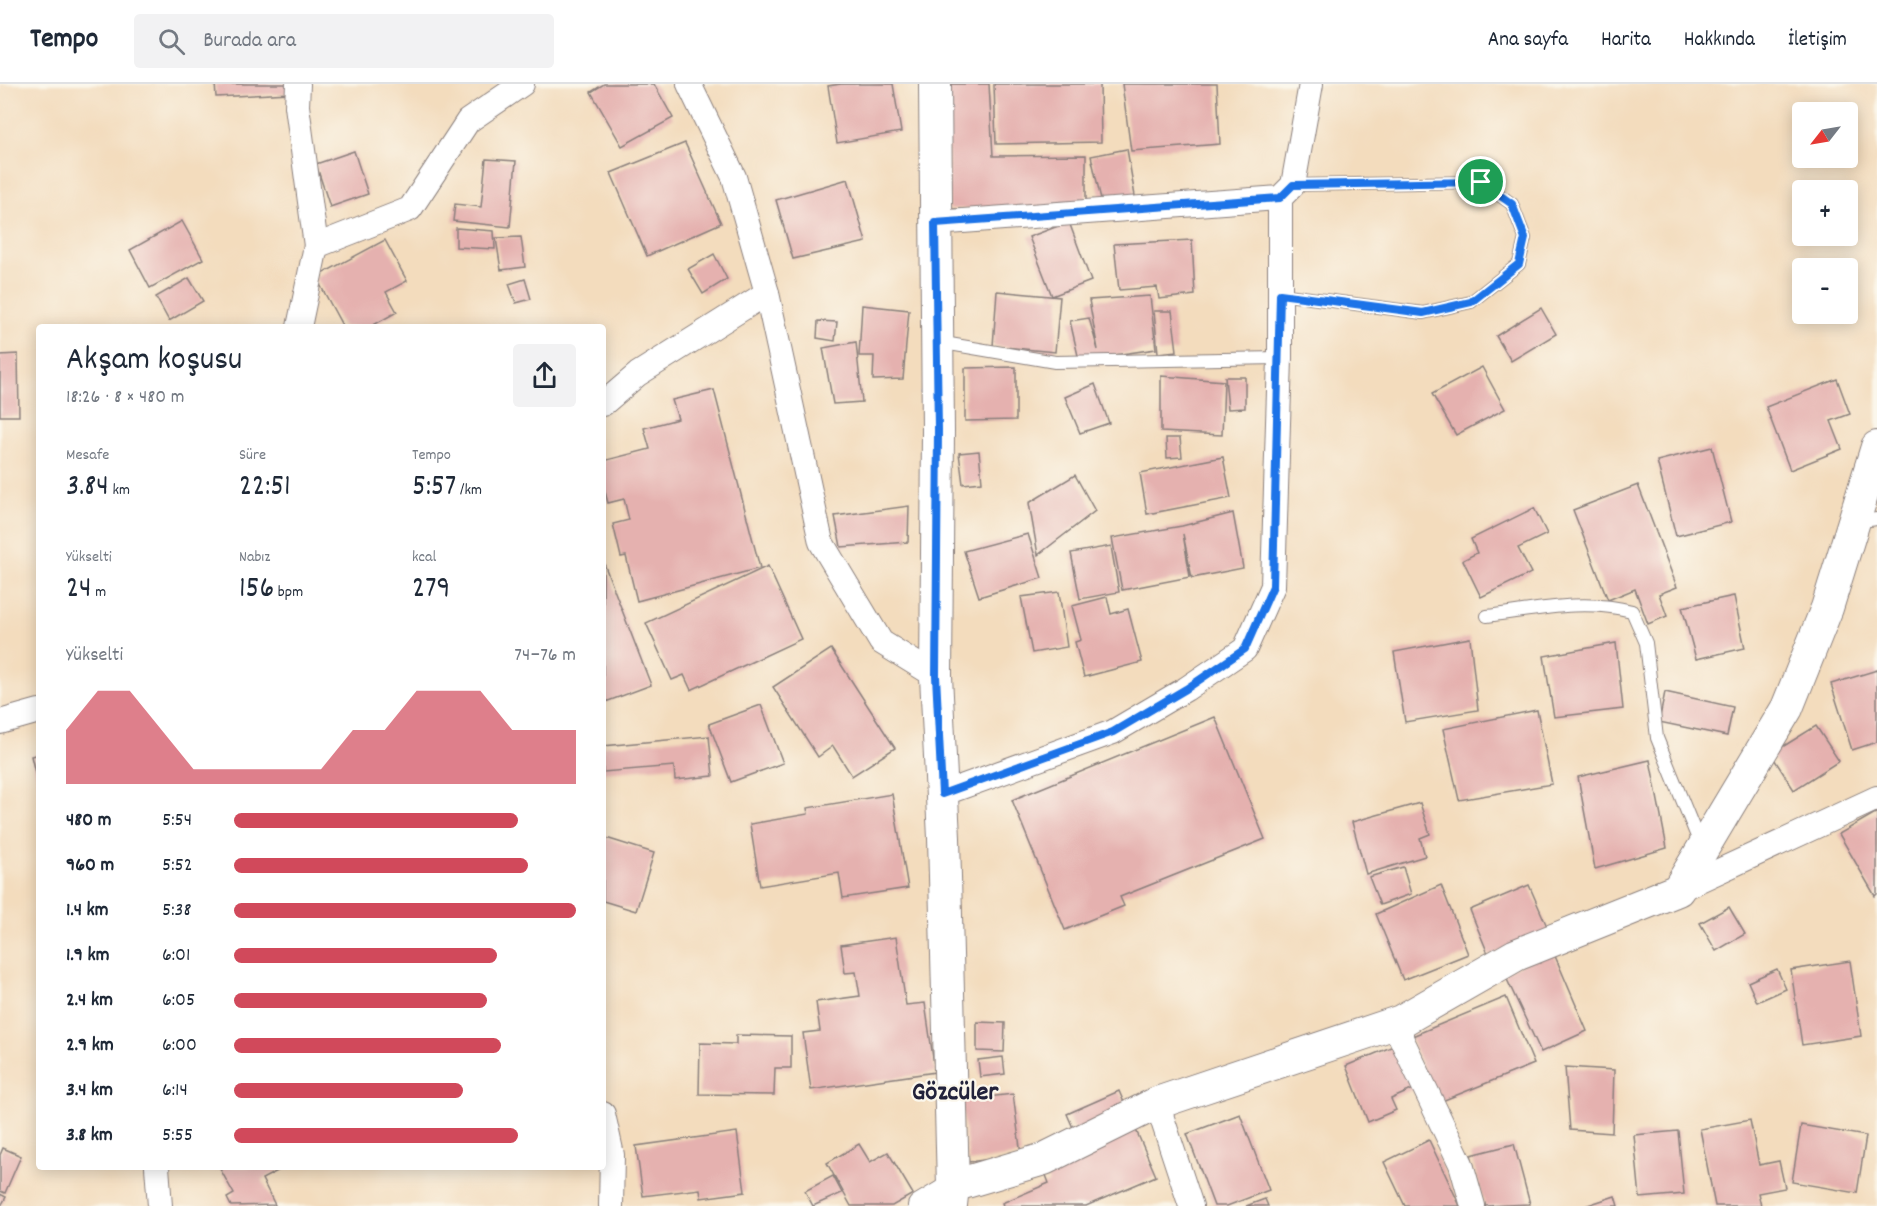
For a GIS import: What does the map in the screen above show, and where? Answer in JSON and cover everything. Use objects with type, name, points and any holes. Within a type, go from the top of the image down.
[{"type":"street","points":[[298,84],[297,106],[316,246],[300,324]]},
{"type":"street","points":[[316,246],[410,209],[468,122],[522,84]]},
{"type":"street","points":[[689,84],[734,177],[767,293],[821,542],[881,642],[936,676]]},
{"type":"street","points":[[935,84],[936,676],[942,794],[952,1196]]},
{"type":"street","points":[[942,794],[1113,732],[1186,689],[1245,649],[1273,586],[1280,294],[1286,192],[1311,84]]},
{"type":"street","points":[[935,223],[1286,192]]},
{"type":"street","points":[[606,401],[638,374],[767,293]]},
{"type":"street","points":[[1678,890],[1787,708],[1865,521],[1877,447]]},
{"type":"street","points":[[0,722],[36,712]]},
{"type":"street","points":[[920,1206],[952,1196],[1044,1159],[1157,1103],[1401,1021],[1516,955],[1678,890],[1877,798]]},
{"type":"street","points":[[1401,1021],[1401,1038],[1461,1164],[1473,1206]]},
{"type":"street","points":[[1157,1103],[1191,1206]]},
{"type":"street","points":[[606,1128],[612,1155],[611,1206]]},
{"type":"street","points":[[157,1170],[160,1206]]},
{"type":"lane","points":[[1280,294],[1423,313],[1432,311],[1471,302],[1519,264],[1525,238],[1512,204],[1481,182],[1286,192]]},
{"type":"lane","points":[[937,342],[1055,362],[1280,358]]},
{"type":"lane","points":[[1487,616],[1576,605],[1607,604],[1632,611],[1646,643],[1657,738],[1702,849]]},
{"type":"building","points":[[215,84],[289,84],[290,93],[216,97]]},
{"type":"building","points":[[604,84],[654,84],[673,118],[622,146],[591,92]]},
{"type":"building","points":[[893,84],[901,132],[837,143],[828,86]]},
{"type":"building","points":[[947,84],[989,84],[993,156],[1086,155],[1086,208],[949,209]]},
{"type":"building","points":[[994,84],[1100,84],[1101,142],[996,144]]},
{"type":"building","points":[[1122,84],[1217,84],[1220,144],[1131,151]]},
{"type":"building","points":[[685,143],[721,223],[647,256],[611,173]]},
{"type":"building","points":[[1127,149],[1136,202],[1103,208],[1091,156]]},
{"type":"building","points":[[354,151],[368,194],[330,207],[316,164]]},
{"type":"building","points":[[486,159],[516,161],[510,227],[453,221],[455,204],[481,207]]},
{"type":"building","points":[[848,179],[866,242],[793,259],[776,200]]},
{"type":"building","points":[[182,221],[203,259],[150,288],[130,250]]},
{"type":"building","points":[[1069,222],[1091,281],[1052,296],[1029,237]]},
{"type":"building","points":[[456,228],[494,231],[495,249],[456,247]]},
{"type":"building","points":[[521,237],[525,267],[501,270],[496,238]]},
{"type":"building","points":[[385,240],[407,281],[386,292],[397,312],[375,324],[341,324],[316,277]]},
{"type":"building","points":[[1192,240],[1195,295],[1159,299],[1157,287],[1119,290],[1114,244]]},
{"type":"building","points":[[714,254],[727,279],[703,294],[688,269]]},
{"type":"building","points":[[189,278],[203,301],[169,321],[156,297]]},
{"type":"building","points":[[525,279],[531,299],[516,303],[509,284]]},
{"type":"building","points":[[997,291],[1060,297],[1055,352],[993,346]]},
{"type":"building","points":[[1150,296],[1156,349],[1079,360],[1070,321],[1089,318],[1098,350],[1089,300]]},
{"type":"building","points":[[862,305],[909,310],[903,379],[873,380],[874,356],[859,356]]},
{"type":"building","points":[[1541,308],[1556,334],[1511,361],[1496,336]]},
{"type":"building","points":[[1154,311],[1172,311],[1177,351],[1158,353]]},
{"type":"building","points":[[818,321],[837,322],[835,341],[817,338]]},
{"type":"building","points":[[856,342],[862,402],[833,404],[823,348]]},
{"type":"building","points":[[18,354],[19,416],[0,416],[0,355]]},
{"type":"building","points":[[1016,367],[1016,420],[965,421],[965,368]]},
{"type":"building","points":[[1482,367],[1505,409],[1456,435],[1432,394]]},
{"type":"building","points":[[1161,376],[1224,381],[1222,435],[1161,432]]},
{"type":"building","points":[[1225,377],[1245,377],[1245,408],[1228,409]]},
{"type":"building","points":[[1837,379],[1850,414],[1831,421],[1842,449],[1790,470],[1766,407]]},
{"type":"building","points":[[1095,384],[1109,423],[1080,433],[1065,397]]},
{"type":"building","points":[[714,390],[760,568],[637,601],[626,556],[621,557],[613,524],[629,520],[624,499],[608,503],[606,460],[650,449],[644,428],[678,419],[672,400]]},
{"type":"building","points":[[1166,438],[1180,438],[1182,457],[1167,458]]},
{"type":"building","points":[[1712,447],[1731,522],[1676,536],[1657,461]]},
{"type":"building","points":[[979,451],[982,482],[963,484],[959,453]]},
{"type":"building","points":[[1223,457],[1231,498],[1147,514],[1140,473]]},
{"type":"building","points":[[1075,475],[1095,511],[1038,555],[1029,503]]},
{"type":"building","points":[[1638,485],[1677,587],[1659,594],[1667,616],[1648,624],[1635,589],[1608,600],[1573,510]]},
{"type":"building","points":[[909,506],[908,542],[841,547],[835,516]]},
{"type":"building","points":[[1534,508],[1547,534],[1518,548],[1531,573],[1481,597],[1463,560],[1477,553],[1471,539]]},
{"type":"building","points":[[1233,513],[1243,568],[1192,578],[1183,534],[1190,577],[1122,590],[1112,538],[1182,526]]},
{"type":"building","points":[[1028,534],[1042,578],[979,597],[964,551]]},
{"type":"building","points":[[1111,546],[1119,592],[1080,599],[1071,553]]},
{"type":"building","points":[[768,566],[801,639],[691,690],[684,675],[672,680],[646,623]]},
{"type":"building","points":[[606,569],[651,685],[606,702]]},
{"type":"building","points":[[1059,592],[1067,647],[1032,653],[1021,597]]},
{"type":"building","points":[[1734,596],[1745,648],[1696,659],[1682,607]]},
{"type":"building","points":[[1107,597],[1111,614],[1128,609],[1142,662],[1084,677],[1075,642],[1081,640],[1072,606]]},
{"type":"building","points":[[1470,638],[1478,710],[1405,722],[1394,652]]},
{"type":"building","points":[[1616,643],[1623,709],[1554,717],[1544,656]]},
{"type":"building","points":[[831,649],[895,748],[852,776],[833,746],[818,757],[773,687]]},
{"type":"building","points":[[1877,670],[1877,742],[1852,750],[1831,684]]},
{"type":"building","points":[[1665,692],[1733,707],[1727,736],[1659,722]]},
{"type":"building","points":[[761,705],[783,763],[731,782],[709,724]]},
{"type":"building","points":[[1537,710],[1552,784],[1459,800],[1443,729]]},
{"type":"building","points":[[1215,717],[1265,839],[1120,897],[1124,906],[1065,930],[1012,800]]},
{"type":"building","points":[[1816,726],[1839,761],[1794,790],[1771,754]]},
{"type":"building","points":[[709,736],[713,776],[675,780],[674,766],[606,772],[606,746]]},
{"type":"building","points":[[36,755],[36,777],[31,756]]},
{"type":"building","points":[[1650,760],[1667,848],[1595,869],[1578,777]]},
{"type":"building","points":[[892,794],[908,888],[843,898],[839,873],[760,886],[750,824],[808,814],[807,808]]},
{"type":"building","points":[[1420,803],[1430,834],[1420,838],[1425,856],[1366,874],[1352,822]]},
{"type":"building","points":[[1877,812],[1877,894],[1875,896],[1839,834]]},
{"type":"building","points":[[606,838],[654,853],[636,911],[606,902]]},
{"type":"building","points":[[1403,867],[1411,894],[1380,905],[1369,877]]},
{"type":"building","points":[[1441,885],[1468,954],[1403,980],[1376,914]]},
{"type":"building","points":[[1529,885],[1549,931],[1489,956],[1470,910]]},
{"type":"building","points":[[1729,907],[1745,934],[1716,951],[1700,923]]},
{"type":"building","points":[[896,937],[906,1005],[925,1003],[935,1072],[811,1090],[803,1033],[820,1031],[816,1002],[860,996],[856,972],[845,973],[841,945]]},
{"type":"building","points":[[1552,949],[1587,1031],[1541,1052],[1504,973]]},
{"type":"building","points":[[1850,961],[1861,1036],[1802,1045],[1791,970]]},
{"type":"building","points":[[1777,969],[1786,989],[1757,1002],[1748,982]]},
{"type":"building","points":[[1506,997],[1534,1064],[1437,1103],[1410,1037]]},
{"type":"building","points":[[977,1022],[1005,1023],[1004,1052],[977,1051]]},
{"type":"building","points":[[736,1035],[791,1036],[791,1068],[775,1068],[774,1095],[699,1094],[700,1043],[736,1044]]},
{"type":"building","points":[[1398,1044],[1416,1088],[1391,1099],[1396,1110],[1368,1122],[1346,1066]]},
{"type":"building","points":[[1003,1057],[1005,1074],[980,1077],[978,1060]]},
{"type":"building","points":[[1565,1067],[1614,1070],[1612,1133],[1570,1130]]},
{"type":"building","points":[[1119,1091],[1156,1176],[1086,1206],[1003,1206],[1002,1203],[1049,1183],[1044,1170],[1084,1153],[1067,1114]]},
{"type":"building","points":[[1013,1094],[1021,1155],[969,1162],[961,1100]]},
{"type":"building","points":[[1240,1114],[1269,1190],[1227,1206],[1214,1206],[1187,1134]]},
{"type":"building","points":[[1750,1120],[1759,1165],[1779,1161],[1785,1188],[1758,1193],[1761,1206],[1715,1206],[1700,1129]]},
{"type":"building","points":[[1801,1125],[1866,1136],[1857,1193],[1792,1182]]},
{"type":"building","points":[[1678,1131],[1684,1194],[1640,1198],[1634,1135]]},
{"type":"building","points":[[737,1132],[745,1192],[701,1198],[700,1189],[643,1196],[636,1146]]},
{"type":"building","points":[[1429,1140],[1460,1206],[1405,1206],[1384,1162]]},
{"type":"building","points":[[859,1144],[870,1162],[888,1152],[913,1194],[892,1206],[851,1206],[827,1163]]},
{"type":"building","points":[[1514,1144],[1530,1204],[1485,1206],[1471,1155]]},
{"type":"building","points":[[3,1148],[21,1156],[5,1193],[0,1191],[0,1155]]},
{"type":"building","points":[[221,1170],[279,1170],[262,1179],[275,1205],[231,1206],[227,1198],[234,1194]]},
{"type":"building","points":[[833,1176],[842,1193],[813,1206],[805,1191]]},
{"type":"building","points":[[0,1194],[6,1197],[1,1206],[0,1206]]},
{"type":"building","points":[[1615,1196],[1618,1206],[1585,1206]]},
{"type":"building","points":[[1265,1199],[1268,1206],[1246,1206]]},
{"type":"district","name":"Gözcüler","points":[[955,1090]]},
{"type":"route","points":[[1481,182],[1512,204],[1525,238],[1519,264],[1471,302],[1423,313],[1280,294],[1273,586],[1245,649],[1186,689],[1113,732],[942,794],[936,676],[938,430],[935,223],[1280,198],[1293,185],[1481,182]]}]
